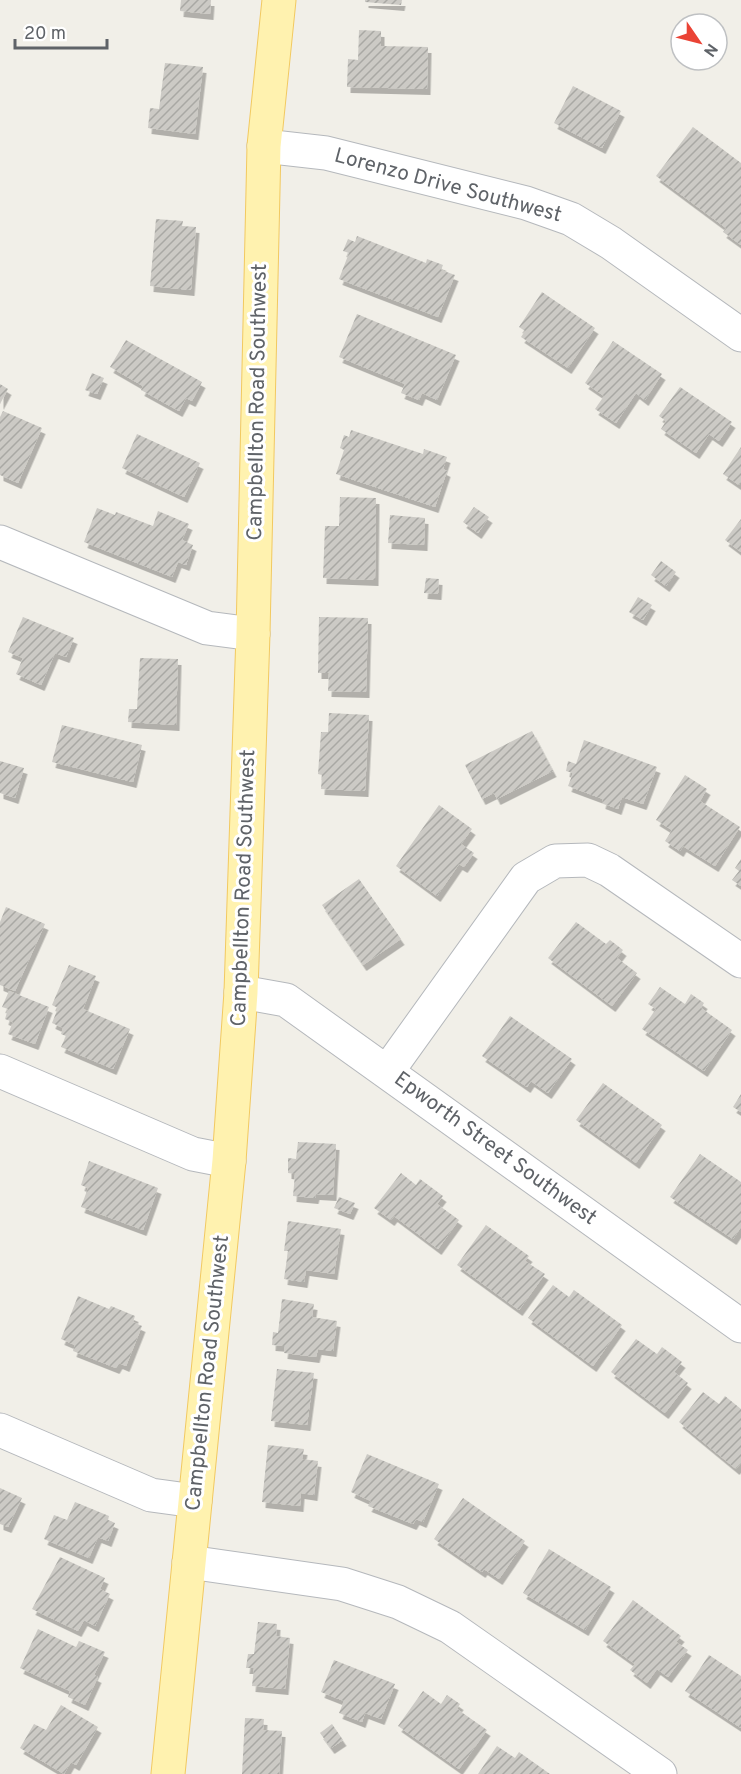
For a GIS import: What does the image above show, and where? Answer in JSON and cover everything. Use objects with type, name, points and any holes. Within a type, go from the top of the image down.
[{"type":"main road","name":"Campbellton Road Southwest","points":[[168,1774],[229,1161],[241,992],[253,634],[264,146],[279,0]]},
{"type":"street","name":"Lorenzo Drive Southwest","points":[[264,146],[326,153],[526,203],[571,219],[611,243],[741,335]]},
{"type":"street","points":[[0,542],[207,628],[253,634]]},
{"type":"street","points":[[387,1072],[526,878],[555,861],[588,860],[609,870],[741,961]]},
{"type":"street","name":"Epworth Street Southwest","points":[[241,992],[286,1000],[741,1326]]},
{"type":"street","points":[[0,1071],[193,1154],[229,1161]]},
{"type":"street","points":[[0,1430],[151,1495],[195,1502]]},
{"type":"street","points":[[189,1562],[342,1584],[398,1602],[450,1626],[660,1774]]},
{"type":"building","points":[[181,0],[211,0],[210,14],[180,11]]},
{"type":"building","points":[[365,0],[402,0],[401,5],[365,2]]},
{"type":"building","points":[[359,30],[381,31],[381,46],[428,47],[427,89],[347,87],[348,59],[358,60]]},
{"type":"building","points":[[165,63],[203,67],[195,134],[148,128],[150,108],[159,109]]},
{"type":"building","points":[[573,86],[621,111],[602,148],[554,123]]},
{"type":"building","points":[[693,127],[741,163],[741,245],[723,232],[726,228],[656,176]]},
{"type":"building","points":[[156,219],[183,221],[182,226],[196,227],[191,290],[150,286]]},
{"type":"building","points":[[357,236],[426,263],[427,259],[443,265],[441,270],[455,275],[438,317],[339,279],[349,253],[343,251],[348,239],[355,242]]},
{"type":"building","points":[[542,292],[595,328],[568,368],[521,337],[525,331],[519,327]]},
{"type":"building","points":[[357,314],[456,355],[437,400],[422,393],[419,400],[401,393],[405,384],[339,357]]},
{"type":"building","points":[[126,340],[202,382],[192,401],[186,398],[179,411],[141,390],[143,386],[110,367]]},
{"type":"building","points":[[613,341],[662,374],[645,400],[636,393],[616,423],[595,409],[604,396],[585,383]]},
{"type":"building","points":[[92,373],[104,378],[97,394],[85,390]]},
{"type":"building","points":[[0,384],[8,389],[0,404]]},
{"type":"building","points":[[680,387],[732,422],[719,441],[709,434],[696,453],[661,429],[666,421],[659,416]]},
{"type":"building","points":[[3,411],[42,428],[18,483],[0,475],[0,417]]},
{"type":"building","points":[[351,430],[423,454],[424,449],[447,457],[443,469],[447,471],[435,507],[336,474],[344,450],[340,448],[344,435],[349,437]]},
{"type":"building","points":[[137,434],[200,463],[184,497],[122,468]]},
{"type":"building","points":[[741,447],[741,481],[739,485],[723,474]]},
{"type":"building","points":[[340,497],[376,498],[375,580],[323,578],[325,526],[339,526]]},
{"type":"building","points":[[474,507],[489,517],[478,533],[463,522]]},
{"type":"building","points":[[97,508],[115,515],[116,512],[153,526],[158,511],[189,524],[182,540],[193,545],[186,565],[178,562],[172,577],[84,542]]},
{"type":"building","points":[[390,515],[425,518],[424,545],[388,543]]},
{"type":"building","points":[[741,519],[741,552],[725,540]]},
{"type":"building","points":[[661,561],[676,572],[666,586],[651,575]]},
{"type":"building","points":[[426,578],[439,579],[438,594],[424,593]]},
{"type":"building","points":[[638,597],[652,605],[643,620],[629,612]]},
{"type":"building","points":[[23,617],[74,638],[66,657],[55,653],[41,685],[16,674],[23,658],[8,652]]},
{"type":"building","points":[[319,617],[368,618],[366,692],[328,691],[329,673],[318,673]]},
{"type":"building","points":[[140,658],[178,659],[176,725],[128,722],[129,709],[137,709]]},
{"type":"building","points":[[329,713],[369,715],[365,791],[321,789],[322,775],[318,774],[321,732],[328,732]]},
{"type":"building","points":[[62,725],[142,745],[133,782],[52,762]]},
{"type":"building","points":[[532,731],[553,771],[497,799],[494,793],[482,799],[465,765]]},
{"type":"building","points":[[584,740],[657,767],[643,804],[622,797],[618,809],[602,803],[603,799],[568,786],[573,773],[566,771],[568,761],[576,764]]},
{"type":"building","points":[[0,761],[24,768],[15,798],[0,793]]},
{"type":"building","points":[[685,775],[707,789],[700,801],[740,827],[715,866],[683,846],[680,851],[665,841],[672,830],[656,820]]},
{"type":"building","points":[[439,805],[472,829],[461,844],[474,853],[464,867],[459,864],[437,896],[396,866]]},
{"type":"building","points":[[741,859],[741,886],[732,880],[739,871],[735,868]]},
{"type":"building","points":[[359,879],[401,939],[363,965],[322,905]]},
{"type":"building","points":[[6,907],[45,924],[15,991],[0,985],[0,922]]},
{"type":"building","points":[[576,922],[606,944],[610,940],[623,950],[617,958],[637,973],[612,1006],[548,958]]},
{"type":"building","points":[[69,965],[96,976],[83,1009],[130,1029],[113,1069],[61,1047],[66,1036],[61,1034],[63,1028],[52,1023],[58,1008],[52,1005]]},
{"type":"building","points":[[660,987],[685,1004],[691,994],[704,1003],[701,1008],[732,1030],[704,1071],[642,1029],[656,1009],[648,1004]]},
{"type":"building","points":[[9,991],[49,1007],[35,1044],[8,1034],[13,1022],[5,1019],[8,1009],[2,1007]]},
{"type":"building","points":[[510,1016],[572,1059],[548,1093],[531,1081],[527,1087],[482,1056]]},
{"type":"building","points":[[603,1083],[662,1125],[636,1163],[576,1120]]},
{"type":"building","points":[[741,1094],[741,1112],[733,1107]]},
{"type":"building","points":[[298,1142],[336,1144],[333,1195],[316,1194],[315,1198],[293,1196],[295,1174],[288,1173],[288,1158],[296,1159]]},
{"type":"building","points":[[700,1154],[741,1182],[741,1227],[733,1239],[670,1197]]},
{"type":"building","points":[[89,1161],[158,1188],[143,1230],[81,1207],[88,1188],[81,1185]]},
{"type":"building","points":[[401,1173],[416,1185],[420,1179],[443,1196],[437,1204],[459,1220],[438,1249],[394,1216],[391,1220],[374,1208]]},
{"type":"building","points":[[339,1197],[355,1203],[350,1214],[334,1208]]},
{"type":"building","points":[[288,1221],[341,1229],[334,1274],[306,1270],[304,1282],[284,1279],[288,1251],[284,1251]]},
{"type":"building","points":[[486,1225],[529,1256],[525,1261],[545,1274],[519,1310],[457,1265]]},
{"type":"building","points":[[553,1285],[569,1297],[574,1290],[622,1325],[593,1366],[528,1318]]},
{"type":"building","points":[[78,1296],[109,1309],[111,1306],[135,1316],[133,1322],[142,1326],[126,1366],[119,1363],[116,1368],[73,1351],[75,1345],[61,1339]]},
{"type":"building","points":[[282,1299],[314,1304],[312,1317],[337,1321],[333,1351],[318,1349],[316,1357],[284,1353],[285,1346],[272,1345],[273,1332],[278,1333]]},
{"type":"building","points":[[636,1339],[657,1354],[662,1347],[682,1362],[674,1372],[688,1383],[665,1413],[611,1372]]},
{"type":"building","points":[[277,1369],[314,1373],[307,1425],[271,1421]]},
{"type":"building","points":[[703,1392],[719,1404],[725,1396],[741,1409],[741,1463],[736,1469],[679,1422]]},
{"type":"building","points":[[268,1445],[304,1449],[302,1459],[318,1461],[314,1495],[301,1493],[300,1506],[262,1502]]},
{"type":"building","points":[[367,1454],[439,1484],[423,1522],[416,1519],[413,1524],[368,1506],[371,1501],[351,1492]]},
{"type":"building","points":[[0,1488],[22,1498],[8,1527],[0,1524]]},
{"type":"building","points":[[463,1498],[525,1541],[499,1579],[484,1569],[482,1572],[434,1539]]},
{"type":"building","points":[[75,1502],[109,1516],[108,1520],[115,1523],[108,1541],[98,1537],[89,1558],[44,1539],[54,1515],[67,1520]]},
{"type":"building","points":[[549,1549],[611,1587],[585,1630],[523,1593]]},
{"type":"building","points":[[60,1557],[105,1578],[100,1589],[110,1594],[95,1626],[84,1620],[78,1631],[32,1609]]},
{"type":"building","points":[[633,1600],[681,1636],[676,1642],[688,1650],[668,1677],[657,1669],[647,1683],[630,1670],[635,1664],[603,1641]]},
{"type":"building","points":[[258,1622],[277,1624],[276,1636],[290,1638],[285,1689],[252,1686],[254,1668],[246,1668],[248,1654],[254,1654]]},
{"type":"building","points":[[38,1629],[76,1647],[79,1641],[105,1652],[94,1675],[98,1677],[85,1705],[68,1697],[70,1691],[20,1668]]},
{"type":"building","points":[[709,1655],[741,1676],[741,1728],[685,1691]]},
{"type":"building","points":[[334,1660],[395,1684],[381,1719],[365,1713],[362,1722],[339,1713],[344,1701],[321,1692]]},
{"type":"building","points":[[423,1691],[441,1704],[447,1695],[460,1704],[457,1709],[487,1730],[459,1769],[398,1726]]},
{"type":"building","points":[[61,1705],[98,1727],[76,1765],[71,1762],[64,1774],[20,1748],[34,1724],[46,1730]]},
{"type":"building","points":[[245,1718],[264,1719],[263,1730],[282,1731],[279,1774],[242,1774]]},
{"type":"building","points":[[332,1724],[343,1740],[331,1748],[320,1733]]},
{"type":"building","points":[[497,1746],[515,1758],[519,1752],[550,1774],[478,1774]]}]
